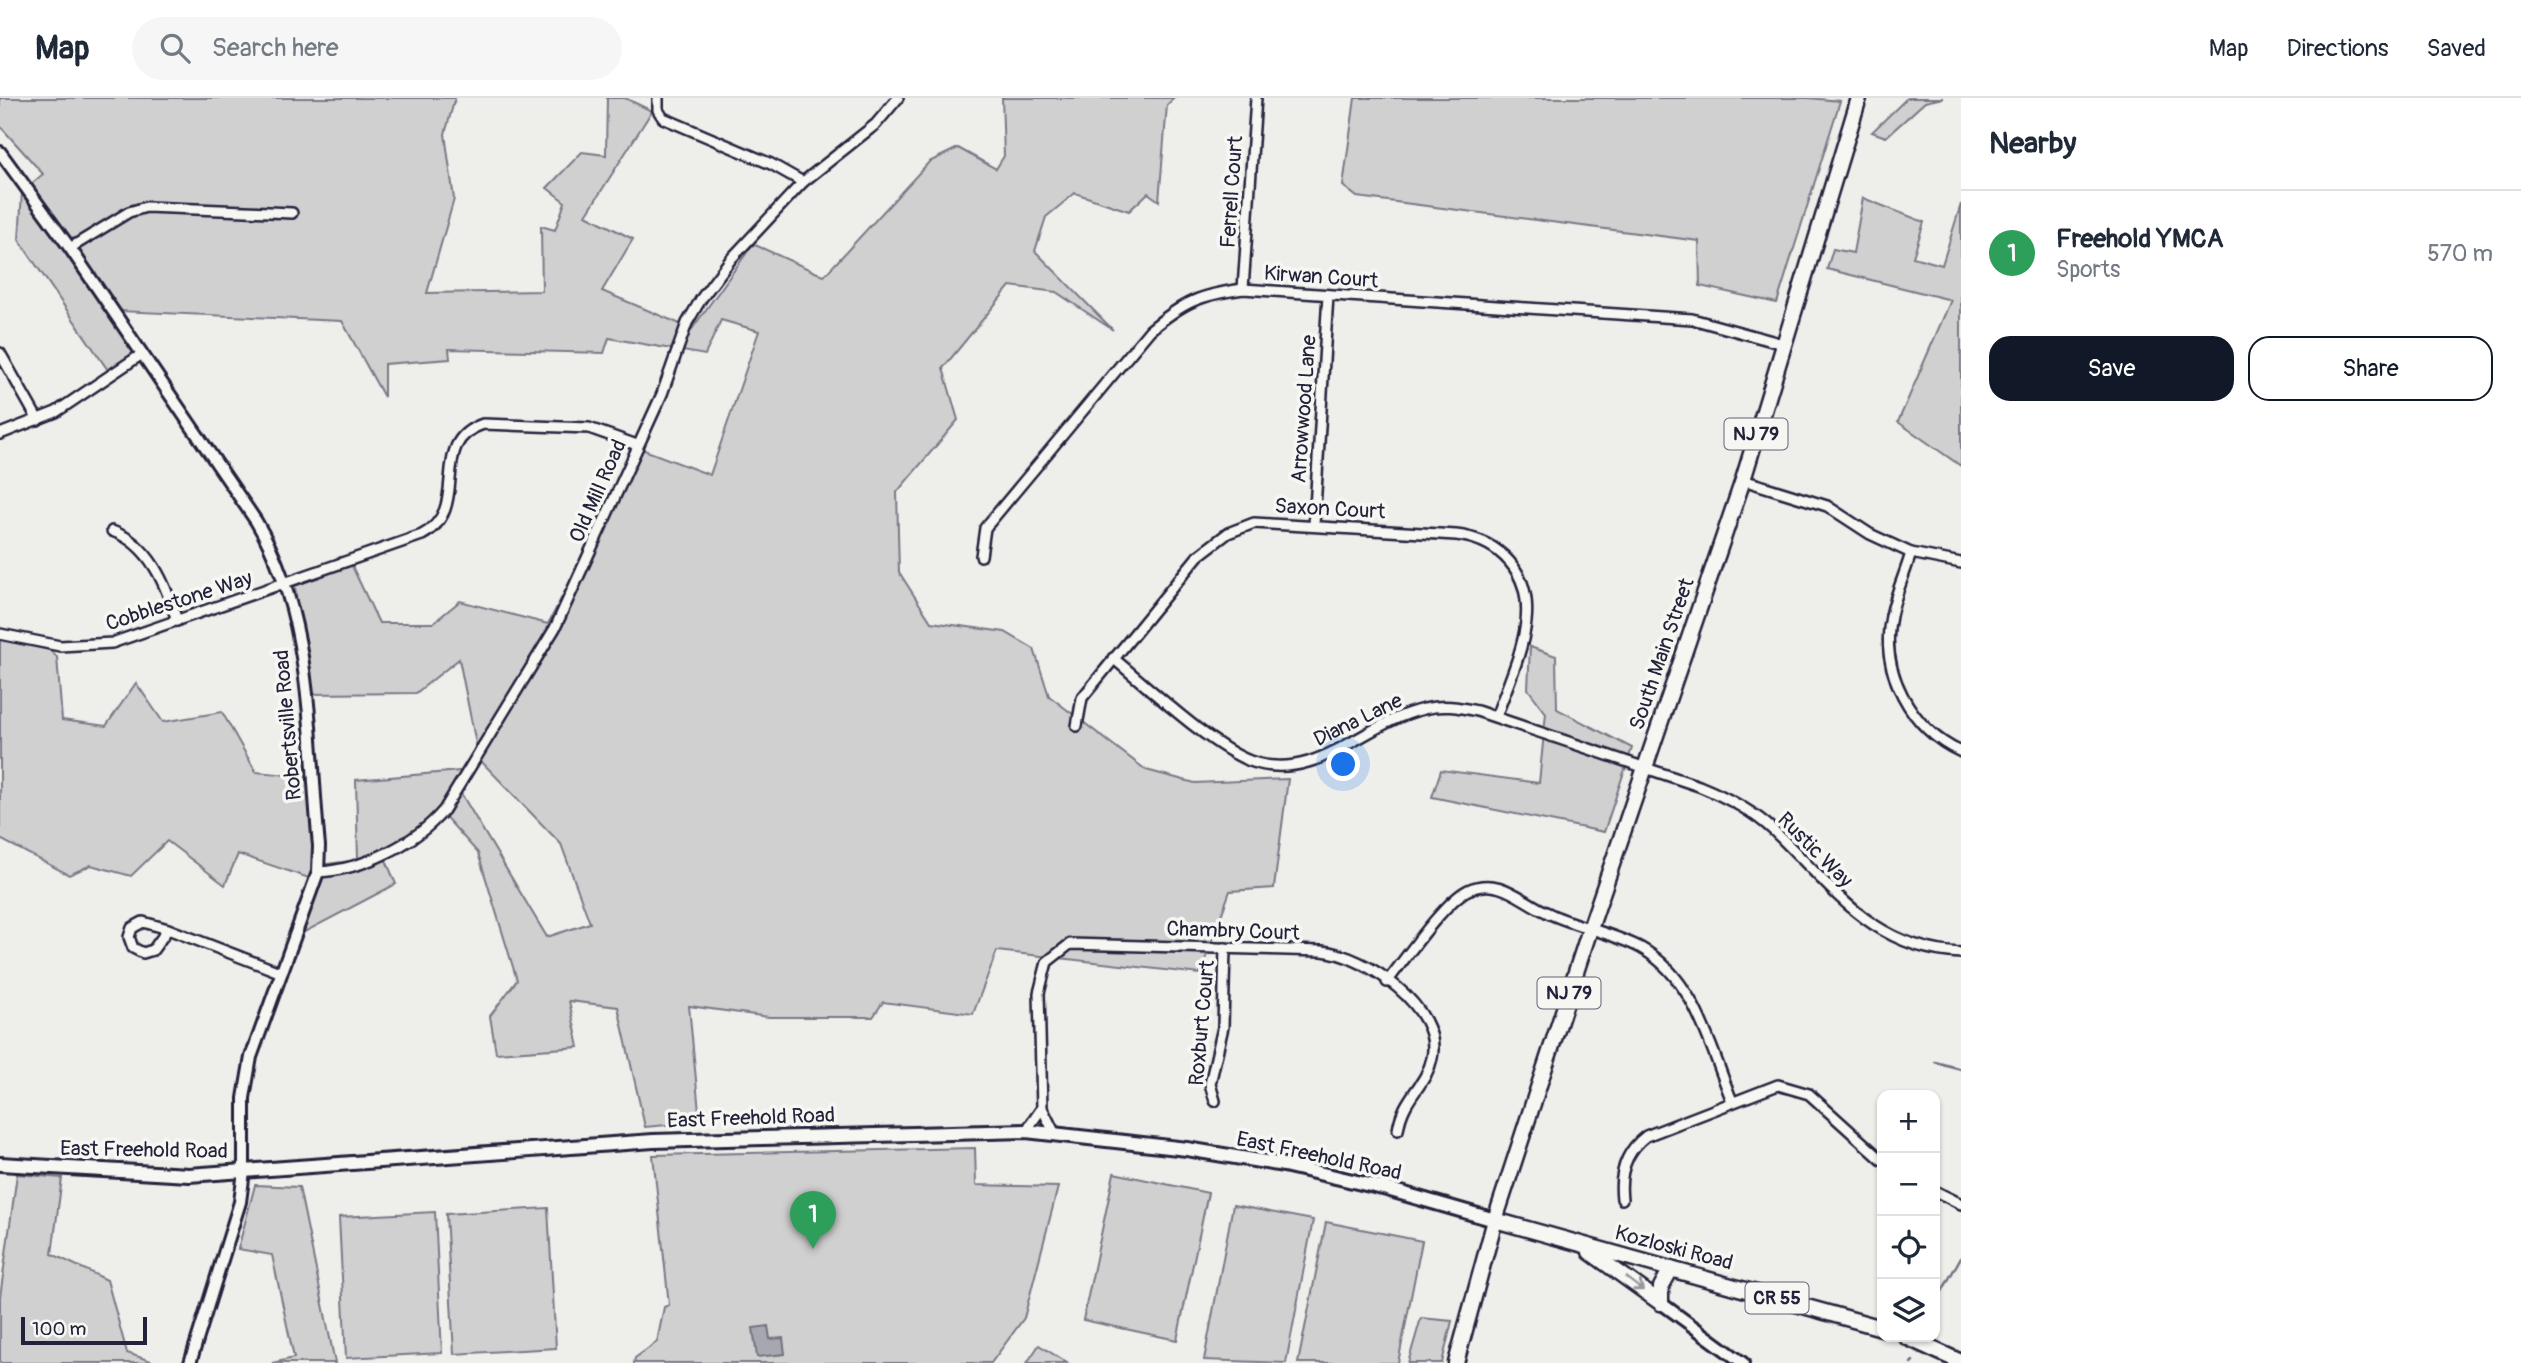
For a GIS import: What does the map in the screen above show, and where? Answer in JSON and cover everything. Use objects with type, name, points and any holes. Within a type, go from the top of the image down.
[{"type":"main road","name":"South Main Street","points":[[1495,1220],[1590,929],[1743,480],[1859,98]]},
{"type":"main road","name":"East Freehold Road","points":[[0,1164],[156,1174],[244,1171],[653,1140],[1026,1131],[1187,1149],[1284,1165],[1387,1189],[1495,1220]]},
{"type":"main road","name":"Kozloski Road","points":[[1495,1220],[1877,1327]]},
{"type":"main road","name":"NJ 79","points":[[1458,1362],[1495,1220]]},
{"type":"main road","points":[[1567,1241],[1605,1260],[1661,1303]]},
{"type":"main road","points":[[1661,1303],[1661,1287],[1671,1269]]},
{"type":"main road","points":[[1917,1342],[1961,1362]]},
{"type":"street","points":[[658,98],[658,110],[663,118],[778,168],[803,182]]},
{"type":"street","name":"Old Mill Road","points":[[318,872],[347,868],[402,844],[427,828],[444,810],[555,628],[662,394],[687,323],[701,299],[731,260],[803,182],[876,124],[898,98]]},
{"type":"street","name":"Ferrell Court","points":[[1243,289],[1256,98]]},
{"type":"street","name":"Robertsville Road","points":[[0,152],[70,248],[256,521],[286,584],[294,607],[301,648],[319,846],[318,872],[247,1072],[244,1171],[240,1202],[190,1363]]},
{"type":"street","points":[[70,248],[129,212],[146,207],[292,213]]},
{"type":"street","name":"Kirwan Court","points":[[981,555],[985,528],[1150,330],[1183,303],[1217,293],[1243,289],[1692,319],[1783,344]]},
{"type":"street","name":"Arrowwood Lane","points":[[1314,525],[1328,295]]},
{"type":"street","points":[[0,353],[38,420]]},
{"type":"street","points":[[0,434],[38,420],[86,394],[142,354]]},
{"type":"street","name":"Cobblestone Way","points":[[0,634],[60,646],[94,646],[177,621],[422,535],[437,525],[449,503],[454,450],[464,435],[479,425],[495,422],[589,428],[637,445]]},
{"type":"street","points":[[1743,480],[1828,506],[1870,534],[1910,553],[1961,563]]},
{"type":"street","name":"Saxon Court","points":[[1077,726],[1082,698],[1198,556],[1228,533],[1254,523],[1468,536],[1490,545],[1508,560],[1522,584],[1527,615],[1524,634],[1496,717]]},
{"type":"street","points":[[112,531],[125,536],[138,546],[164,585],[177,621]]},
{"type":"street","points":[[1910,553],[1890,618],[1889,647],[1895,677],[1906,704],[1922,724],[1961,752]]},
{"type":"street","name":"Diana Lane","points":[[1113,658],[1225,747],[1262,765],[1287,766],[1319,759],[1423,709],[1461,707],[1645,767]]},
{"type":"street","name":"Rustic Way","points":[[1645,767],[1699,786],[1745,809],[1773,830],[1838,899],[1868,923],[1908,942],[1961,953]]},
{"type":"street","points":[[1387,982],[1452,902],[1470,889],[1499,886],[1537,908],[1641,948],[1679,982],[1696,1010],[1732,1101]]},
{"type":"street","points":[[168,929],[282,973]]},
{"type":"street","name":"Chambry Court","points":[[1055,1134],[1042,1108],[1039,993],[1046,962],[1070,944],[1335,953],[1356,959],[1419,1009],[1433,1039],[1429,1067],[1401,1110],[1398,1130]]},
{"type":"street","name":"Roxburt Court","points":[[1214,1101],[1210,1084],[1223,1027],[1225,948]]},
{"type":"street","points":[[1622,1199],[1620,1180],[1625,1163],[1638,1142],[1656,1131],[1779,1085],[1810,1094],[1877,1155]]},
{"type":"street","points":[[1026,1131],[1042,1108]]},
{"type":"street","points":[[1940,1194],[1961,1204]]},
{"type":"street","points":[[1661,1303],[1743,1363]]},
{"type":"shaded area","points":[[0,98],[455,98],[445,134],[454,199],[427,293],[542,291],[541,226],[555,230],[565,202],[547,188],[582,152],[606,155],[607,98],[625,98],[652,111],[586,215],[633,239],[602,291],[692,329],[753,244],[824,276],[929,162],[958,148],[996,169],[1004,156],[1002,98],[1174,98],[1167,105],[1159,201],[1148,193],[1129,211],[1075,193],[1046,217],[1035,251],[1113,330],[1056,292],[1010,286],[943,368],[958,420],[897,492],[899,572],[931,622],[1005,632],[1034,649],[1049,696],[1146,770],[1195,783],[1288,779],[1274,888],[1230,891],[1200,974],[997,951],[973,1014],[883,1002],[873,1017],[769,1017],[689,1006],[700,1122],[645,1127],[618,1007],[569,1001],[579,1047],[496,1053],[490,1016],[517,980],[478,853],[442,813],[382,851],[396,884],[297,936],[318,881],[238,854],[225,885],[167,841],[131,876],[91,865],[69,875],[0,839],[0,629],[37,639],[57,657],[62,720],[106,726],[136,683],[163,722],[222,712],[256,772],[309,777],[319,865],[358,860],[356,780],[472,770],[459,790],[547,937],[590,923],[561,844],[479,759],[459,659],[416,693],[308,694],[295,586],[351,564],[379,623],[433,623],[460,601],[548,624],[639,448],[710,475],[759,331],[721,320],[705,355],[609,338],[604,353],[449,349],[450,359],[384,364],[384,397],[342,321],[119,311],[147,354],[114,379],[19,240],[22,192],[43,174],[0,126]]},
{"type":"shaded area","points":[[1355,98],[1808,98],[1840,101],[1777,303],[1700,286],[1699,241],[1357,197],[1343,186]]},
{"type":"shaded area","points":[[1907,98],[1943,98],[1925,102],[1886,137],[1872,132]]},
{"type":"shaded area","points":[[1863,198],[1924,222],[1913,257],[1942,265],[1961,204],[1961,466],[1898,422],[1951,300],[1827,269],[1833,249],[1853,253]]},
{"type":"shaded area","points":[[1530,647],[1556,656],[1557,709],[1632,748],[1604,832],[1432,797],[1441,770],[1539,783],[1546,713],[1528,689]]},
{"type":"shaded area","points":[[975,1148],[976,1185],[1058,1187],[1024,1318],[991,1363],[634,1363],[635,1358],[657,1342],[664,1307],[669,1305],[653,1155]]},
{"type":"shaded area","points":[[1114,1173],[1208,1193],[1177,1340],[1083,1320]]},
{"type":"shaded area","points":[[17,1174],[62,1178],[52,1254],[107,1280],[127,1353],[157,1363],[0,1363],[0,1297]]},
{"type":"shaded area","points":[[255,1185],[299,1187],[335,1363],[272,1363],[294,1358],[272,1255],[238,1249]]},
{"type":"shaded area","points":[[1233,1205],[1313,1220],[1286,1363],[1204,1360]]},
{"type":"shaded area","points":[[548,1208],[556,1348],[454,1354],[446,1214]]},
{"type":"shaded area","points":[[435,1212],[442,1353],[346,1358],[339,1217]]},
{"type":"shaded area","points":[[1326,1222],[1422,1241],[1398,1363],[1298,1363]]},
{"type":"shaded area","points":[[1421,1318],[1452,1321],[1442,1363],[1408,1363]]},
{"type":"shaded area","points":[[768,1326],[770,1339],[783,1338],[785,1354],[757,1357],[753,1328]]},
{"type":"shaded area","points":[[1039,1345],[1067,1363],[1027,1363]]},
{"type":"waterway","points":[[1935,1062],[1961,1069]]},
{"type":"waterway","points":[[1940,1295],[1961,1257]]},
{"type":"place","name":"Freehold YMCA","points":[[813,1249]]}]
